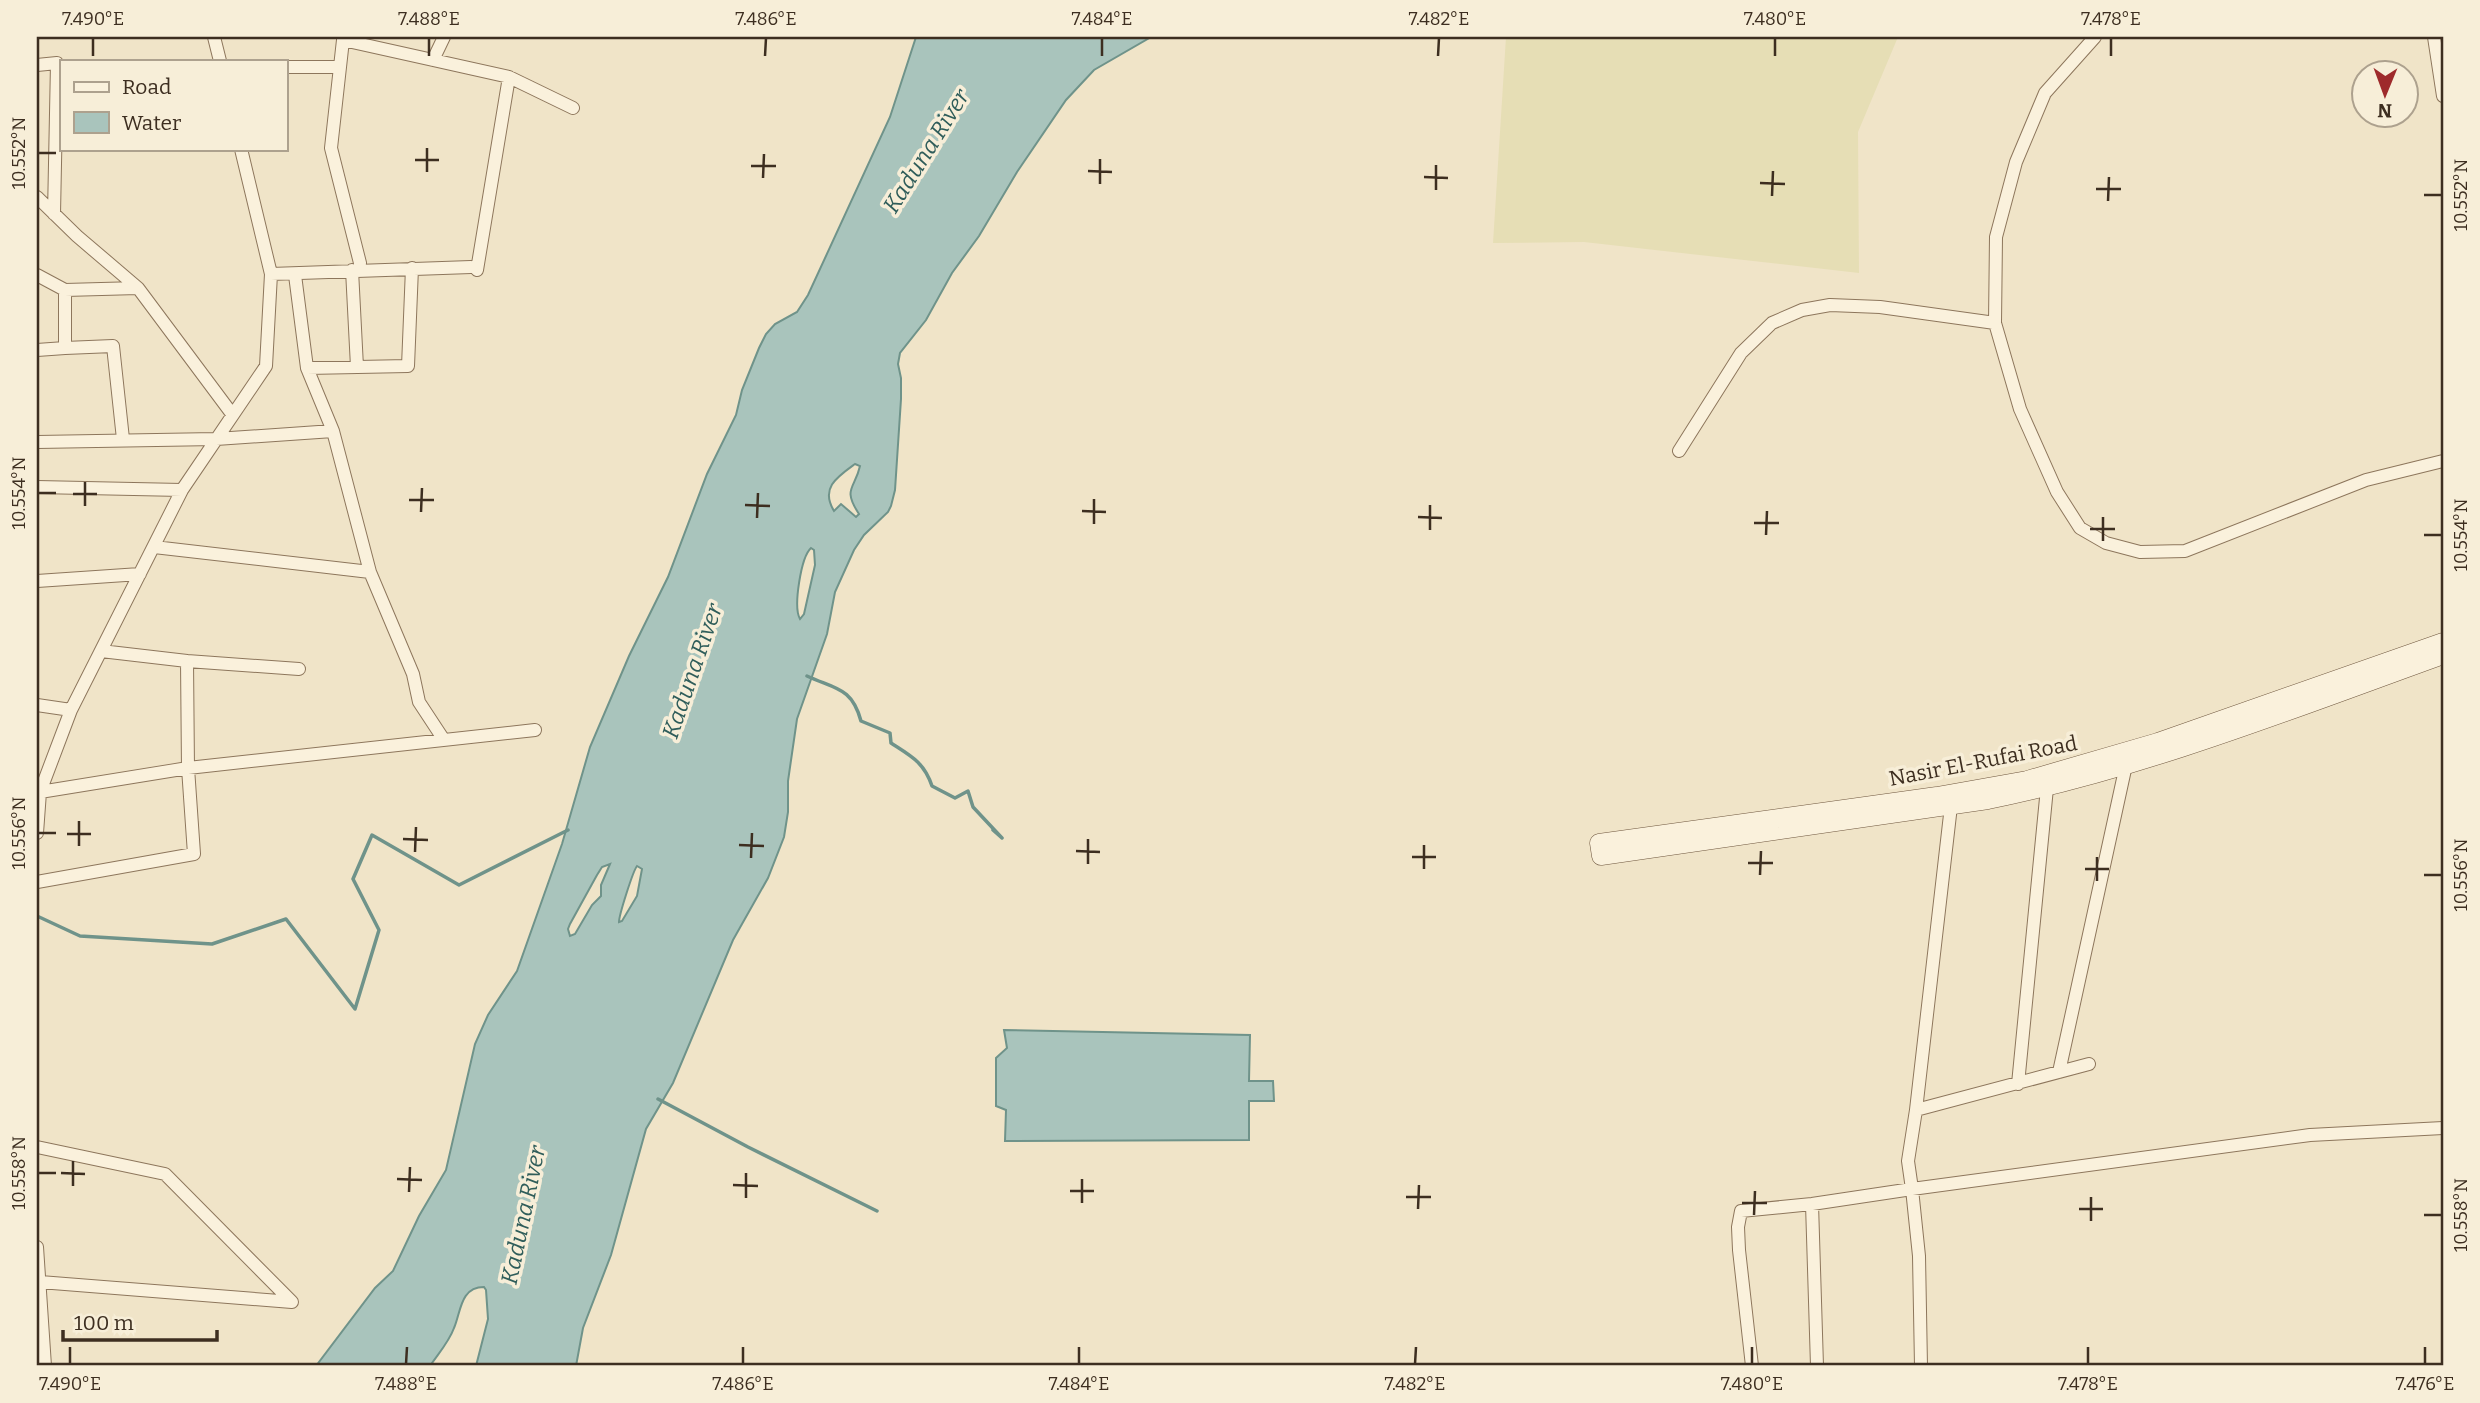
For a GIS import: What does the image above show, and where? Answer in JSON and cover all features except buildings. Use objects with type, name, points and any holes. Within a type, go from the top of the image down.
[{"type":"main road","name":"Nasir El-Rufai Road","points":[[1781,824],[1951,806],[2047,788],[2126,765],[2443,642]]},
{"type":"main road","name":"Nasir El-Rufai Road","points":[[1781,824],[2027,780],[2117,756],[2443,655]]},
{"type":"main road","points":[[1599,843],[1601,856],[1781,824]]},
{"type":"street","points":[[214,37],[220,60]]},
{"type":"street","points":[[433,60],[444,37]]},
{"type":"street","points":[[2095,37],[2045,93],[2017,162],[1996,237],[1995,323],[2020,409],[2057,492],[2080,528],[2106,543],[2140,552],[2185,551],[2366,480],[2443,461]]},
{"type":"street","points":[[2434,37],[2443,96]]},
{"type":"street","points":[[357,367],[356,266],[331,148],[343,40],[509,77],[573,108]]},
{"type":"street","points":[[37,65],[57,63],[54,214]]},
{"type":"street","points":[[287,67],[340,67]]},
{"type":"street","points":[[271,274],[295,275],[356,266],[474,268],[509,77]]},
{"type":"street","points":[[37,833],[40,792],[71,710],[183,490],[265,366],[271,274],[241,150]]},
{"type":"street","points":[[37,197],[138,288],[232,414]]},
{"type":"street","points":[[307,368],[408,366],[412,268]]},
{"type":"street","points":[[37,275],[65,290],[138,288]]},
{"type":"street","points":[[295,275],[307,368],[333,430],[370,572],[413,674],[419,702],[444,740]]},
{"type":"street","points":[[65,290],[65,348]]},
{"type":"street","points":[[1679,451],[1741,353],[1772,323],[1802,310],[1830,305],[1880,307],[1995,323]]},
{"type":"street","points":[[37,350],[113,346],[123,439]]},
{"type":"street","points":[[37,442],[216,439],[333,430]]},
{"type":"street","points":[[37,488],[183,490]]},
{"type":"street","points":[[153,547],[370,572]]},
{"type":"street","points":[[37,581],[140,574]]},
{"type":"street","points":[[101,651],[299,669]]},
{"type":"street","points":[[37,882],[194,854],[188,768],[187,660]]},
{"type":"street","points":[[37,705],[71,710]]},
{"type":"street","points":[[40,792],[188,768],[535,730]]},
{"type":"street","points":[[2059,1072],[2126,765]]},
{"type":"street","points":[[2018,1084],[2047,788]]},
{"type":"street","points":[[1921,1366],[1919,1256],[1908,1161],[1951,806]]},
{"type":"street","points":[[1916,1110],[2089,1064]]},
{"type":"street","points":[[1752,1366],[1738,1239],[1741,1211],[1812,1204],[2310,1135],[2443,1128]]},
{"type":"street","points":[[37,1147],[165,1174],[292,1302],[39,1279]]},
{"type":"street","points":[[1812,1204],[1817,1366]]},
{"type":"street","points":[[37,1247],[45,1366]]},
{"type":"shaded area","points":[[1506,37],[1898,37],[1858,132],[1859,273],[1584,242],[1493,243]]},
{"type":"water","name":"Kaduna River","points":[[916,37],[1151,37],[1094,70],[1066,100],[1017,172],[979,236],[952,273],[926,320],[900,353],[898,364],[901,399],[895,490],[891,506],[854,550],[835,592],[827,634],[797,719],[788,781],[788,812],[784,837],[768,878],[733,940],[673,1083],[646,1129],[611,1255],[583,1328],[576,1366],[476,1366],[488,1319],[484,1287],[470,1291],[466,1296],[452,1333],[430,1366],[316,1366],[375,1288],[393,1271],[419,1216],[446,1170],[475,1044],[488,1015],[517,971],[562,844],[590,747],[629,656],[668,577],[707,474],[736,415],[742,390],[759,348],[775,324],[797,312],[808,295],[890,117]],"holes":[[[855,464],[860,466],[851,489],[851,499],[859,514],[856,517],[841,504],[834,511],[829,496],[832,484]],[[811,548],[814,550],[815,565],[804,614],[800,619],[798,594],[807,553]],[[610,864],[601,885],[601,896],[592,905],[575,934],[570,936],[570,924],[602,867]],[[637,866],[642,869],[637,896],[619,922]]]},
{"type":"water","points":[[1004,1030],[1250,1035],[1249,1081],[1273,1081],[1274,1101],[1249,1101],[1249,1140],[1005,1141],[1006,1110],[996,1106],[996,1058],[1007,1048]]},
{"type":"waterway","points":[[807,676],[847,695],[853,701],[861,721],[890,733],[891,743],[921,765],[932,786],[955,798],[968,791],[973,807],[1002,838],[993,830]]},
{"type":"waterway","points":[[37,916],[80,936],[212,944],[286,919],[355,1009],[379,930],[353,879],[372,835],[459,885],[568,830]]},
{"type":"waterway","points":[[658,1099],[877,1211]]}]
